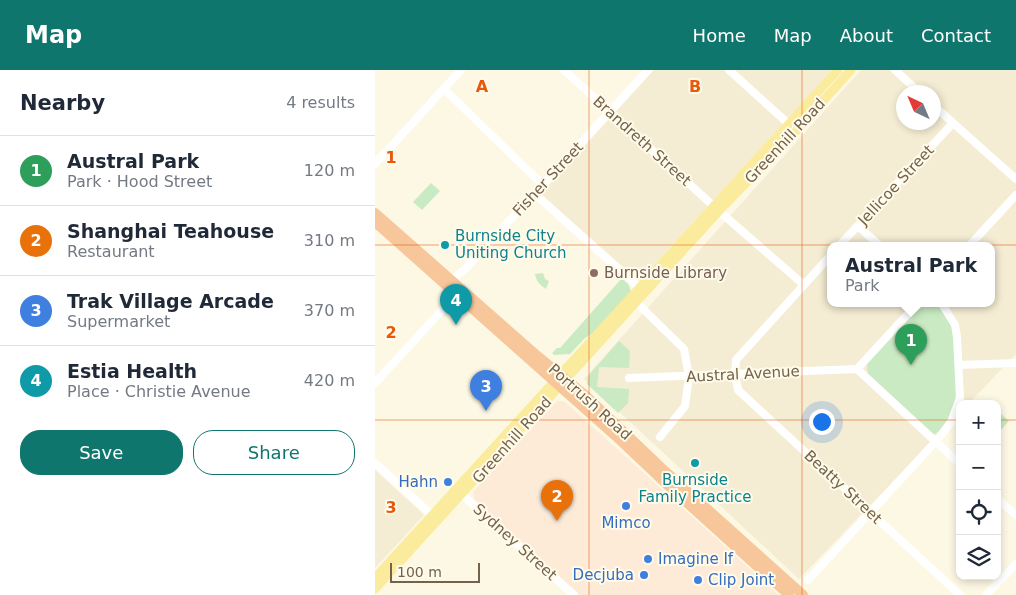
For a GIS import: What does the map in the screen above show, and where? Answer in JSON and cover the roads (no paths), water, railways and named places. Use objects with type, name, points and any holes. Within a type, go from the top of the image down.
[{"type":"highway","name":"Portrush Road","points":[[375,213],[449,283],[456,295],[560,380]]},
{"type":"highway","name":"Portrush Road","points":[[375,222],[449,283],[560,380],[796,594]]},
{"type":"main road","name":"Greenhill Road","points":[[793,128],[838,70]]},
{"type":"main road","name":"Greenhill Road","points":[[375,589],[560,380],[793,128],[851,70]]},
{"type":"main road","name":"Greenhill Road","points":[[560,380],[637,303],[643,291]]},
{"type":"main road","name":"Greenhill Road","points":[[375,578],[432,515],[459,492]]},
{"type":"street","points":[[375,164],[461,70]]},
{"type":"street","name":"Brandreth Street","points":[[564,70],[803,285]]},
{"type":"street","name":"Fisher Street","points":[[449,283],[535,194],[648,70]]},
{"type":"street","points":[[729,70],[793,128]]},
{"type":"street","points":[[895,70],[911,85]]},
{"type":"street","points":[[444,89],[543,185]]},
{"type":"street","points":[[941,112],[1016,179]]},
{"type":"street","name":"Jellicoe Street","points":[[843,242],[953,123]]},
{"type":"street","points":[[535,194],[643,291]]},
{"type":"street","points":[[973,242],[1016,195]]},
{"type":"street","points":[[858,226],[876,242]]},
{"type":"street","points":[[735,374],[736,360],[827,259]]},
{"type":"street","points":[[375,383],[456,295]]},
{"type":"street","points":[[637,303],[684,349],[689,377],[685,406],[660,437]]},
{"type":"street","points":[[914,307],[857,369],[956,460]]},
{"type":"street","points":[[808,580],[936,442],[951,422],[957,410],[960,398],[955,325],[944,307]]},
{"type":"street","points":[[959,366],[1016,363]]},
{"type":"street","name":"Austral Avenue","points":[[629,378],[857,369]]},
{"type":"street","name":"Beatty Street","points":[[735,374],[738,390],[960,595]]},
{"type":"street","points":[[375,463],[432,515]]},
{"type":"street","name":"Sydney Street","points":[[459,492],[573,595]]},
{"type":"street","points":[[1001,502],[1016,515]]},
{"type":"street","points":[[986,595],[1016,564]]},
{"type":"place","name":"Burnside City Uniting Church","points":[[445,245]]},
{"type":"place","name":"Burnside Library","points":[[594,273]]},
{"type":"place","name":"Estia Health","points":[[456,325]]},
{"type":"place","name":"Austral Park","points":[[911,365]]},
{"type":"place","name":"Trak Village Arcade","points":[[486,411]]},
{"type":"place","name":"Burnside Family Practice","points":[[695,463]]},
{"type":"place","name":"Hahn","points":[[448,482]]},
{"type":"place","name":"Mimco","points":[[626,506]]},
{"type":"place","name":"Shanghai Teahouse","points":[[557,521]]},
{"type":"place","name":"Imagine If","points":[[648,559]]},
{"type":"place","name":"Decjuba","points":[[644,575]]},
{"type":"place","name":"Clip Joint","points":[[698,580]]}]
